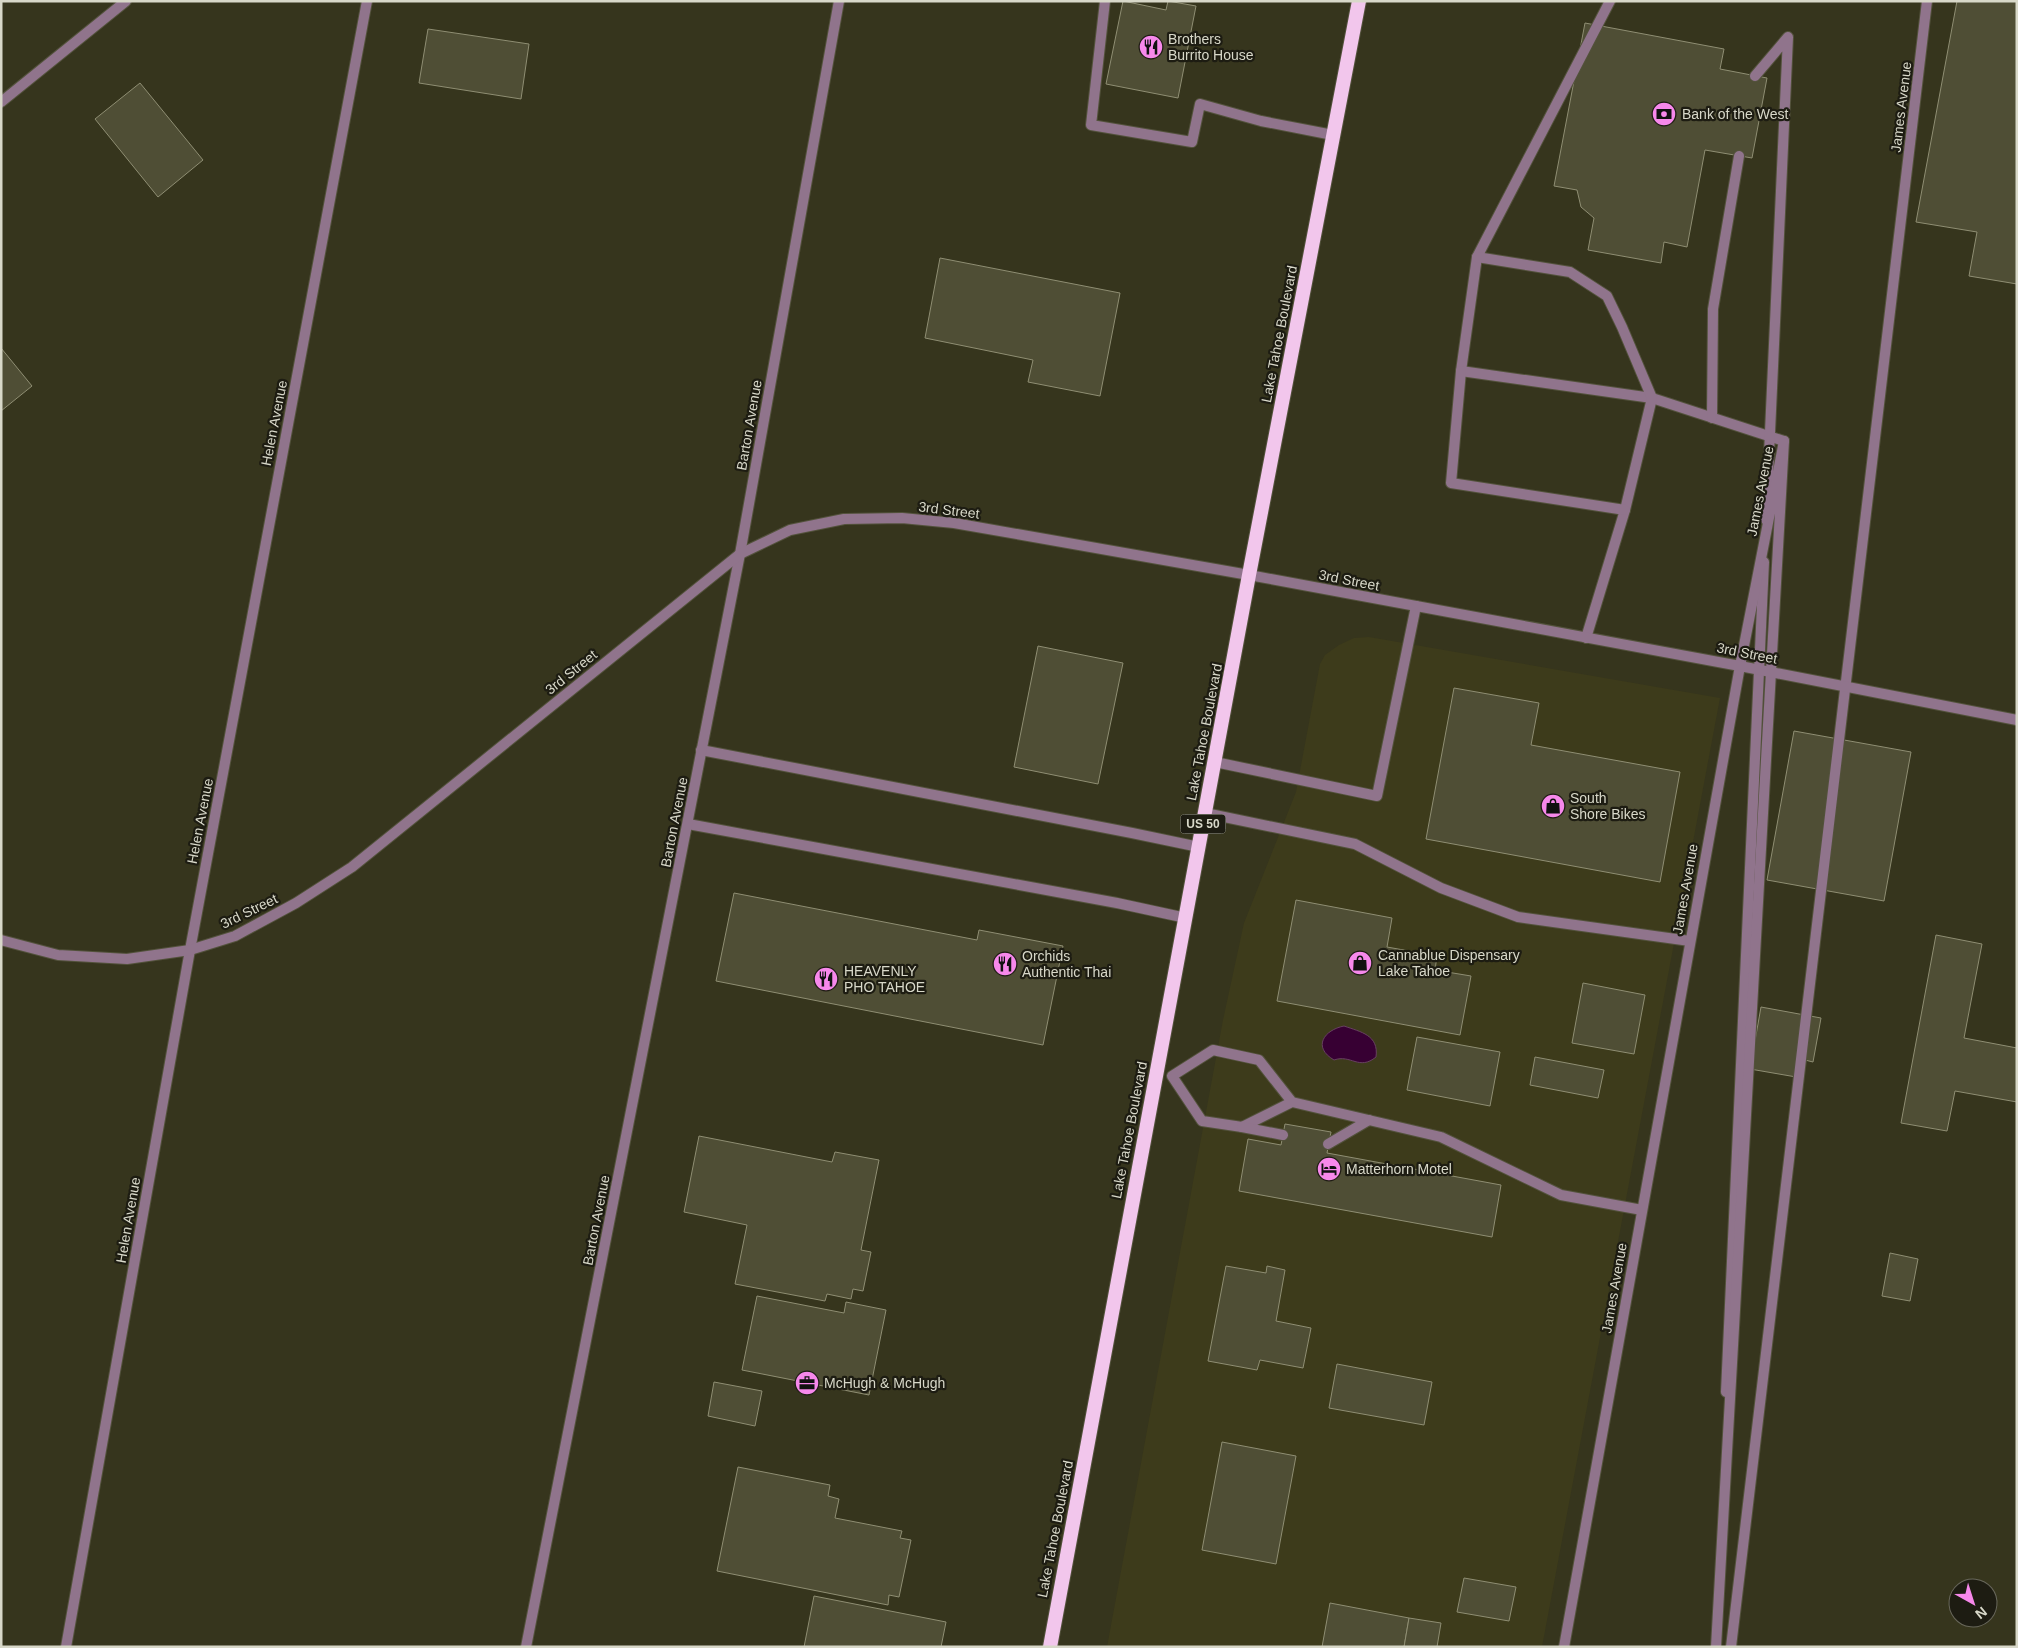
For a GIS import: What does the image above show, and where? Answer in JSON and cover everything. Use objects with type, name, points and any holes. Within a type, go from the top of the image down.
[{"type":"highway","name":"Lake Tahoe Boulevard","points":[[1050,1647],[1249,575],[1359,1]]},
{"type":"street","points":[[1,102],[126,1]]},
{"type":"street","name":"Helen Avenue","points":[[66,1647],[190,950],[368,1]]},
{"type":"street","name":"Barton Avenue","points":[[526,1647],[740,554],[839,1]]},
{"type":"street","points":[[1105,1],[1091,125],[1192,142],[1200,104],[1261,122],[1334,135]]},
{"type":"street","points":[[1610,1],[1477,257],[1461,371],[1451,483],[1625,510]]},
{"type":"street","name":"James Avenue","points":[[1731,1647],[1927,1]]},
{"type":"street","points":[[1715,1647],[1788,37],[1755,76]]},
{"type":"street","points":[[1712,418],[1713,309],[1739,156]]},
{"type":"street","points":[[1477,257],[1570,272],[1607,296],[1652,398],[1625,510],[1586,638]]},
{"type":"street","points":[[1461,371],[1652,398],[1784,441]]},
{"type":"street","name":"James Avenue","points":[[1715,1647],[1784,441]]},
{"type":"street","name":"James Avenue","points":[[1564,1647],[1740,666],[1784,441]]},
{"type":"street","name":"3rd Street","points":[[1,940],[58,955],[127,958],[190,950],[235,936],[296,903],[352,867],[740,554],[790,530],[844,519],[902,518],[954,523],[1249,575],[1740,666],[2017,720]]},
{"type":"street","points":[[1215,762],[1377,796],[1416,606]]},
{"type":"street","points":[[701,750],[1199,847]]},
{"type":"street","points":[[1205,813],[1355,844],[1441,888],[1518,917],[1690,941]]},
{"type":"street","points":[[688,824],[1118,903],[1186,918]]},
{"type":"street","points":[[1156,1074],[1172,1076],[1213,1050],[1259,1060],[1292,1102],[1441,1137],[1561,1195],[1642,1210]]},
{"type":"street","points":[[1172,1076],[1202,1121],[1283,1135]]},
{"type":"street","points":[[1242,1127],[1292,1102]]},
{"type":"street","points":[[1328,1144],[1369,1120]]},
{"type":"shaded area","points":[[1369,637],[1720,698],[1542,1647],[1107,1647],[1223,1020],[1244,923],[1296,792],[1320,664],[1325,655],[1339,645],[1354,638]]},
{"type":"shaded area","points":[[1344,1026],[1372,1039],[1375,1044],[1376,1057],[1365,1063],[1360,1063],[1345,1059],[1334,1060],[1327,1055],[1323,1050],[1323,1040],[1331,1031]]},
{"type":"building","name":"Brothers Burrito House","points":[[1123,1],[1166,10],[1168,1],[1196,6],[1178,98],[1106,84]]},
{"type":"building","points":[[1957,1],[2017,1],[2017,284],[1969,276],[1977,232],[1916,222]]},
{"type":"building","name":"Bank of the West","points":[[1585,23],[1724,49],[1720,69],[1767,78],[1752,158],[1705,150],[1687,247],[1664,242],[1661,263],[1588,250],[1594,218],[1581,207],[1577,190],[1554,186]]},
{"type":"building","points":[[428,29],[529,44],[521,99],[419,83]]},
{"type":"building","points":[[140,83],[203,160],[158,197],[95,119]]},
{"type":"building","points":[[940,258],[1120,293],[1100,396],[1028,382],[1033,360],[925,338]]},
{"type":"building","points":[[1,348],[32,386],[1,411]]},
{"type":"building","points":[[1038,646],[1123,663],[1098,784],[1014,767]]},
{"type":"building","name":"South Shore Bikes","points":[[1454,688],[1539,703],[1531,745],[1680,772],[1660,882],[1426,839]]},
{"type":"building","points":[[1794,731],[1911,752],[1884,901],[1767,880]]},
{"type":"building","points":[[734,893],[977,940],[979,930],[1063,946],[1043,1045],[716,981]]},
{"type":"building","name":"Cannablue Dispensary Lake Tahoe","points":[[1296,900],[1392,918],[1387,947],[1437,956],[1435,970],[1471,976],[1460,1035],[1277,1001]]},
{"type":"building","points":[[1936,935],[1982,944],[1964,1038],[2017,1048],[2017,1102],[1955,1091],[1947,1131],[1901,1123]]},
{"type":"building","points":[[1583,983],[1645,995],[1634,1054],[1572,1043]]},
{"type":"building","points":[[1761,1007],[1821,1018],[1813,1062],[1805,1060],[1802,1078],[1750,1069]]},
{"type":"building","points":[[1417,1037],[1500,1052],[1490,1106],[1407,1090]]},
{"type":"building","points":[[1535,1057],[1604,1070],[1598,1098],[1530,1085]]},
{"type":"building","name":"Matterhorn Motel","points":[[1285,1124],[1331,1132],[1327,1153],[1501,1185],[1492,1237],[1239,1191],[1248,1139],[1281,1145]]},
{"type":"building","points":[[699,1136],[832,1162],[835,1152],[879,1160],[861,1250],[871,1252],[863,1291],[853,1289],[851,1299],[827,1294],[825,1301],[735,1284],[747,1225],[684,1212]]},
{"type":"building","points":[[1890,1253],[1918,1259],[1910,1301],[1882,1296]]},
{"type":"building","points":[[1226,1266],[1266,1273],[1267,1266],[1285,1270],[1276,1321],[1311,1328],[1303,1368],[1260,1360],[1257,1370],[1208,1361]]},
{"type":"building","points":[[757,1296],[844,1313],[846,1302],[886,1310],[869,1395],[742,1370]]},
{"type":"building","points":[[1337,1364],[1432,1382],[1424,1425],[1329,1408]]},
{"type":"building","points":[[714,1382],[762,1391],[755,1426],[708,1416]]},
{"type":"building","points":[[1222,1442],[1296,1456],[1276,1564],[1202,1550]]},
{"type":"building","points":[[738,1467],[830,1485],[828,1496],[839,1499],[835,1518],[902,1531],[900,1538],[911,1540],[899,1597],[889,1595],[888,1605],[717,1571]]},
{"type":"building","points":[[1464,1578],[1516,1587],[1509,1621],[1457,1612]]},
{"type":"building","points":[[814,1596],[946,1622],[941,1647],[804,1647]]},
{"type":"building","points":[[1330,1603],[1409,1618],[1404,1647],[1322,1647]]},
{"type":"building","points":[[1409,1618],[1441,1623],[1437,1647],[1404,1647]]},
{"type":"place","name":"Brothers Burrito House","points":[[1151,47]]},
{"type":"place","name":"Bank of the West","points":[[1664,114]]},
{"type":"place","name":"South Shore Bikes","points":[[1553,806]]},
{"type":"place","name":"Cannablue Dispensary Lake Tahoe","points":[[1360,963]]},
{"type":"place","name":"Orchids Authentic Thai","points":[[1005,964]]},
{"type":"place","name":"HEAVENLY PHO TAHOE","points":[[826,979]]},
{"type":"place","name":"Matterhorn Motel","points":[[1329,1169]]},
{"type":"place","name":"McHugh & McHugh","points":[[807,1383]]}]
